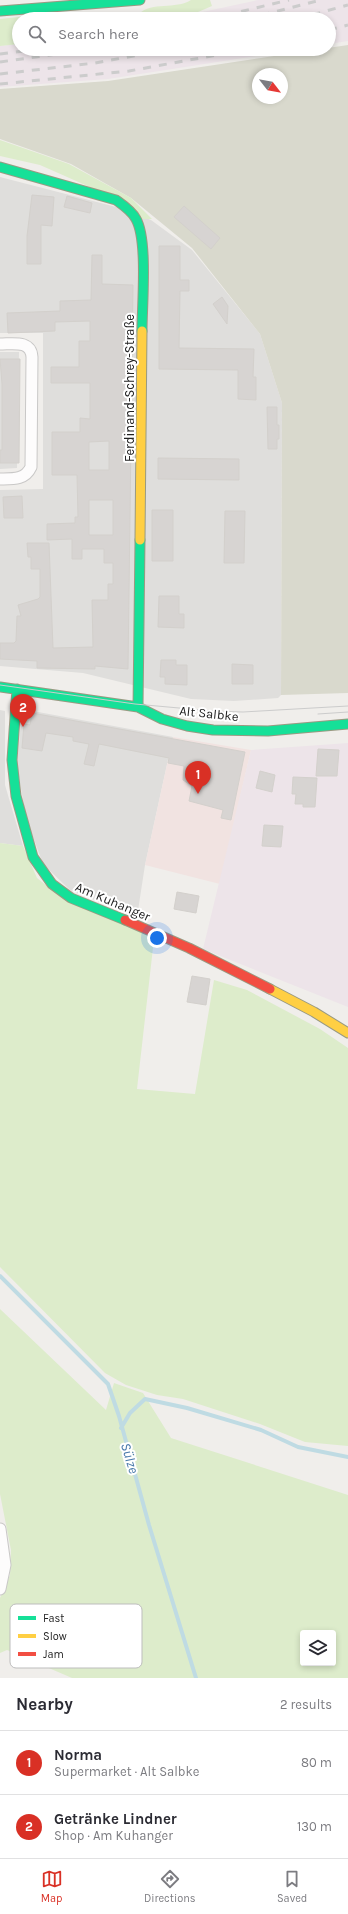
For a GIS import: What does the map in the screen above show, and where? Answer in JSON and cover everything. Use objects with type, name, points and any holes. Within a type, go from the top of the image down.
[{"type":"street","points":[[0,10],[140,0]]},
{"type":"street","name":"Ferdinand-Schrey-Straße","points":[[0,167],[114,199],[132,213],[141,231],[143,240],[138,707]]},
{"type":"street","points":[[0,344],[23,344],[30,349],[32,358],[31,467],[21,478],[0,479]]},
{"type":"street","name":"Alt Salbke","points":[[0,688],[17,689],[138,707],[158,718],[197,727],[255,730],[348,724]]},
{"type":"street","name":"Am Kuhanger","points":[[17,689],[12,760],[16,796],[33,857],[52,884],[71,898],[124,918],[189,948],[314,1012],[348,1033]]},
{"type":"street","points":[[0,1529],[5,1565],[0,1589]]},
{"type":"shaded area","points":[[258,0],[348,0],[348,41],[336,43],[336,12],[202,12]]},
{"type":"shaded area","points":[[12,45],[12,56],[255,56],[108,79],[0,87],[0,46]]},
{"type":"shaded area","points":[[348,45],[348,693],[281,695],[282,403],[260,334],[192,248],[131,198],[71,164],[0,139],[0,89],[108,81],[275,56],[336,56],[336,47]]},
{"type":"shaded area","points":[[0,177],[120,208],[151,220],[192,250],[260,334],[282,403],[281,695],[278,698],[234,701],[191,699],[83,673],[0,666],[0,490],[43,489],[43,333],[0,333]]},
{"type":"shaded area","points":[[0,352],[19,352],[17,468],[0,469]]},
{"type":"shaded area","points":[[22,709],[173,737],[145,865],[137,917],[70,890],[43,864],[26,818],[17,765]]},
{"type":"shaded area","points":[[0,710],[5,711],[5,785],[23,846],[0,843]]},
{"type":"shaded area","points":[[173,737],[251,750],[220,884],[145,865]]},
{"type":"shaded area","points":[[348,743],[348,1007],[203,949],[251,750]]},
{"type":"green space","points":[[191,0],[210,0],[212,6],[198,12],[142,12],[157,6],[178,5]]},
{"type":"green space","points":[[12,18],[12,45],[0,46],[0,19]]},
{"type":"green space","points":[[0,140],[69,164],[131,198],[152,219],[143,219],[92,188],[40,165],[0,156]]},
{"type":"green space","points":[[0,843],[23,846],[37,878],[52,890],[154,939],[137,1089],[195,1094],[214,980],[247,990],[320,1029],[348,1048],[348,1446],[305,1442],[260,1424],[183,1399],[157,1395],[126,1385],[105,1373],[0,1267]]},
{"type":"green space","points":[[0,1309],[106,1410],[114,1383],[143,1393],[171,1438],[348,1495],[348,1678],[72,1678],[49,1668],[142,1668],[142,1604],[10,1604],[10,1651],[7,1650],[0,1653],[0,1598],[10,1575],[11,1550],[0,1494]]},
{"type":"building","points":[[32,195],[54,197],[52,226],[41,225],[41,264],[27,264],[27,236]]},
{"type":"building","points":[[67,196],[92,203],[90,213],[64,207]]},
{"type":"building","points":[[184,206],[220,238],[211,249],[174,217]]},
{"type":"building","points":[[159,246],[180,246],[180,280],[189,280],[189,291],[180,291],[179,348],[254,349],[253,377],[256,377],[256,400],[238,399],[238,370],[159,369]]},
{"type":"building","points":[[92,255],[102,255],[102,284],[133,285],[128,669],[95,666],[95,669],[37,668],[37,661],[0,659],[0,643],[14,643],[16,641],[17,616],[21,616],[18,605],[40,597],[40,569],[31,569],[31,557],[28,557],[27,543],[49,543],[53,648],[93,647],[92,600],[108,600],[108,584],[113,584],[113,563],[104,563],[104,549],[82,549],[82,559],[72,559],[72,539],[47,540],[47,524],[75,523],[75,517],[78,517],[77,475],[52,475],[52,432],[80,432],[80,418],[90,419],[90,383],[51,383],[51,367],[79,367],[79,341],[90,341],[90,321],[55,322],[55,331],[8,333],[7,313],[60,311],[60,301],[91,300]],"holes":[[[109,441],[109,470],[89,470],[89,442]],[[89,500],[113,500],[113,535],[89,535]]]},
{"type":"building","points":[[222,297],[228,306],[227,324],[213,304]]},
{"type":"building","points":[[0,359],[20,359],[19,463],[0,463],[0,450],[2,450],[2,384]]},
{"type":"building","points":[[267,407],[277,407],[279,439],[277,439],[277,449],[268,449]]},
{"type":"building","points":[[158,458],[239,459],[239,480],[158,479]]},
{"type":"building","points":[[22,496],[23,518],[4,518],[3,497]]},
{"type":"building","points":[[152,510],[173,510],[173,561],[152,561]]},
{"type":"building","points":[[225,511],[245,511],[244,563],[224,563]]},
{"type":"building","points":[[159,596],[179,596],[179,614],[184,614],[184,628],[158,627]]},
{"type":"building","points":[[161,660],[176,660],[176,665],[187,665],[187,685],[165,684],[165,677],[160,677]]},
{"type":"building","points":[[232,664],[253,665],[253,684],[232,684]]},
{"type":"building","points":[[32,713],[245,752],[231,820],[221,818],[223,810],[189,801],[192,786],[183,780],[184,766],[168,763],[169,758],[99,744],[94,766],[84,764],[89,744],[73,741],[73,737],[46,733],[42,751],[22,748],[24,724],[30,725]]},
{"type":"building","points":[[318,749],[339,750],[337,776],[316,776]]},
{"type":"building","points":[[260,771],[275,775],[272,792],[256,788]]},
{"type":"building","points":[[293,777],[317,778],[315,807],[303,807],[303,804],[295,804],[296,794],[292,794]]},
{"type":"building","points":[[264,825],[283,826],[281,847],[262,846]]},
{"type":"building","points":[[177,892],[199,896],[196,913],[174,909]]},
{"type":"building","points":[[192,976],[210,979],[206,1005],[187,1002]]},
{"type":"waterway","name":"Sülze","points":[[0,1276],[108,1384],[119,1416],[149,1525],[196,1678]]},
{"type":"waterway","points":[[121,1428],[130,1413],[145,1399],[187,1408],[261,1430],[298,1447],[348,1457]]},
{"type":"tram line","points":[[0,685],[135,704],[212,711],[243,712],[348,706]]},
{"type":"tram line","points":[[318,714],[348,712]]},
{"type":"railway","points":[[239,12],[289,0]]},
{"type":"railway","points":[[274,12],[321,0]]},
{"type":"railway","points":[[322,12],[348,5]]},
{"type":"railway","points":[[336,28],[348,25]]},
{"type":"railway","points":[[0,54],[12,52]]},
{"type":"railway","points":[[0,62],[42,56]]},
{"type":"railway","points":[[0,74],[95,63],[134,56]]},
{"type":"railway","points":[[0,84],[129,71],[212,56]]},
{"type":"traffic: fast","points":[[0,11],[140,0]]},
{"type":"traffic: fast","points":[[0,167],[116,200],[132,213],[140,229],[142,242],[144,273],[142,331]]},
{"type":"traffic: fast","points":[[138,707],[140,540]]},
{"type":"traffic: fast","points":[[0,687],[138,707],[162,719],[187,726],[213,730],[268,731],[348,724]]},
{"type":"traffic: fast","points":[[17,689],[12,760],[16,796],[33,857],[52,884],[71,898],[125,920]]},
{"type":"traffic: slow","points":[[140,540],[142,331]]},
{"type":"traffic: slow","points":[[270,989],[314,1012],[348,1033]]},
{"type":"traffic: jam","points":[[125,920],[189,948],[270,989]]},
{"type":"place","name":"Getränke Lindner","points":[[23,727]]},
{"type":"place","name":"Norma","points":[[198,794]]}]
